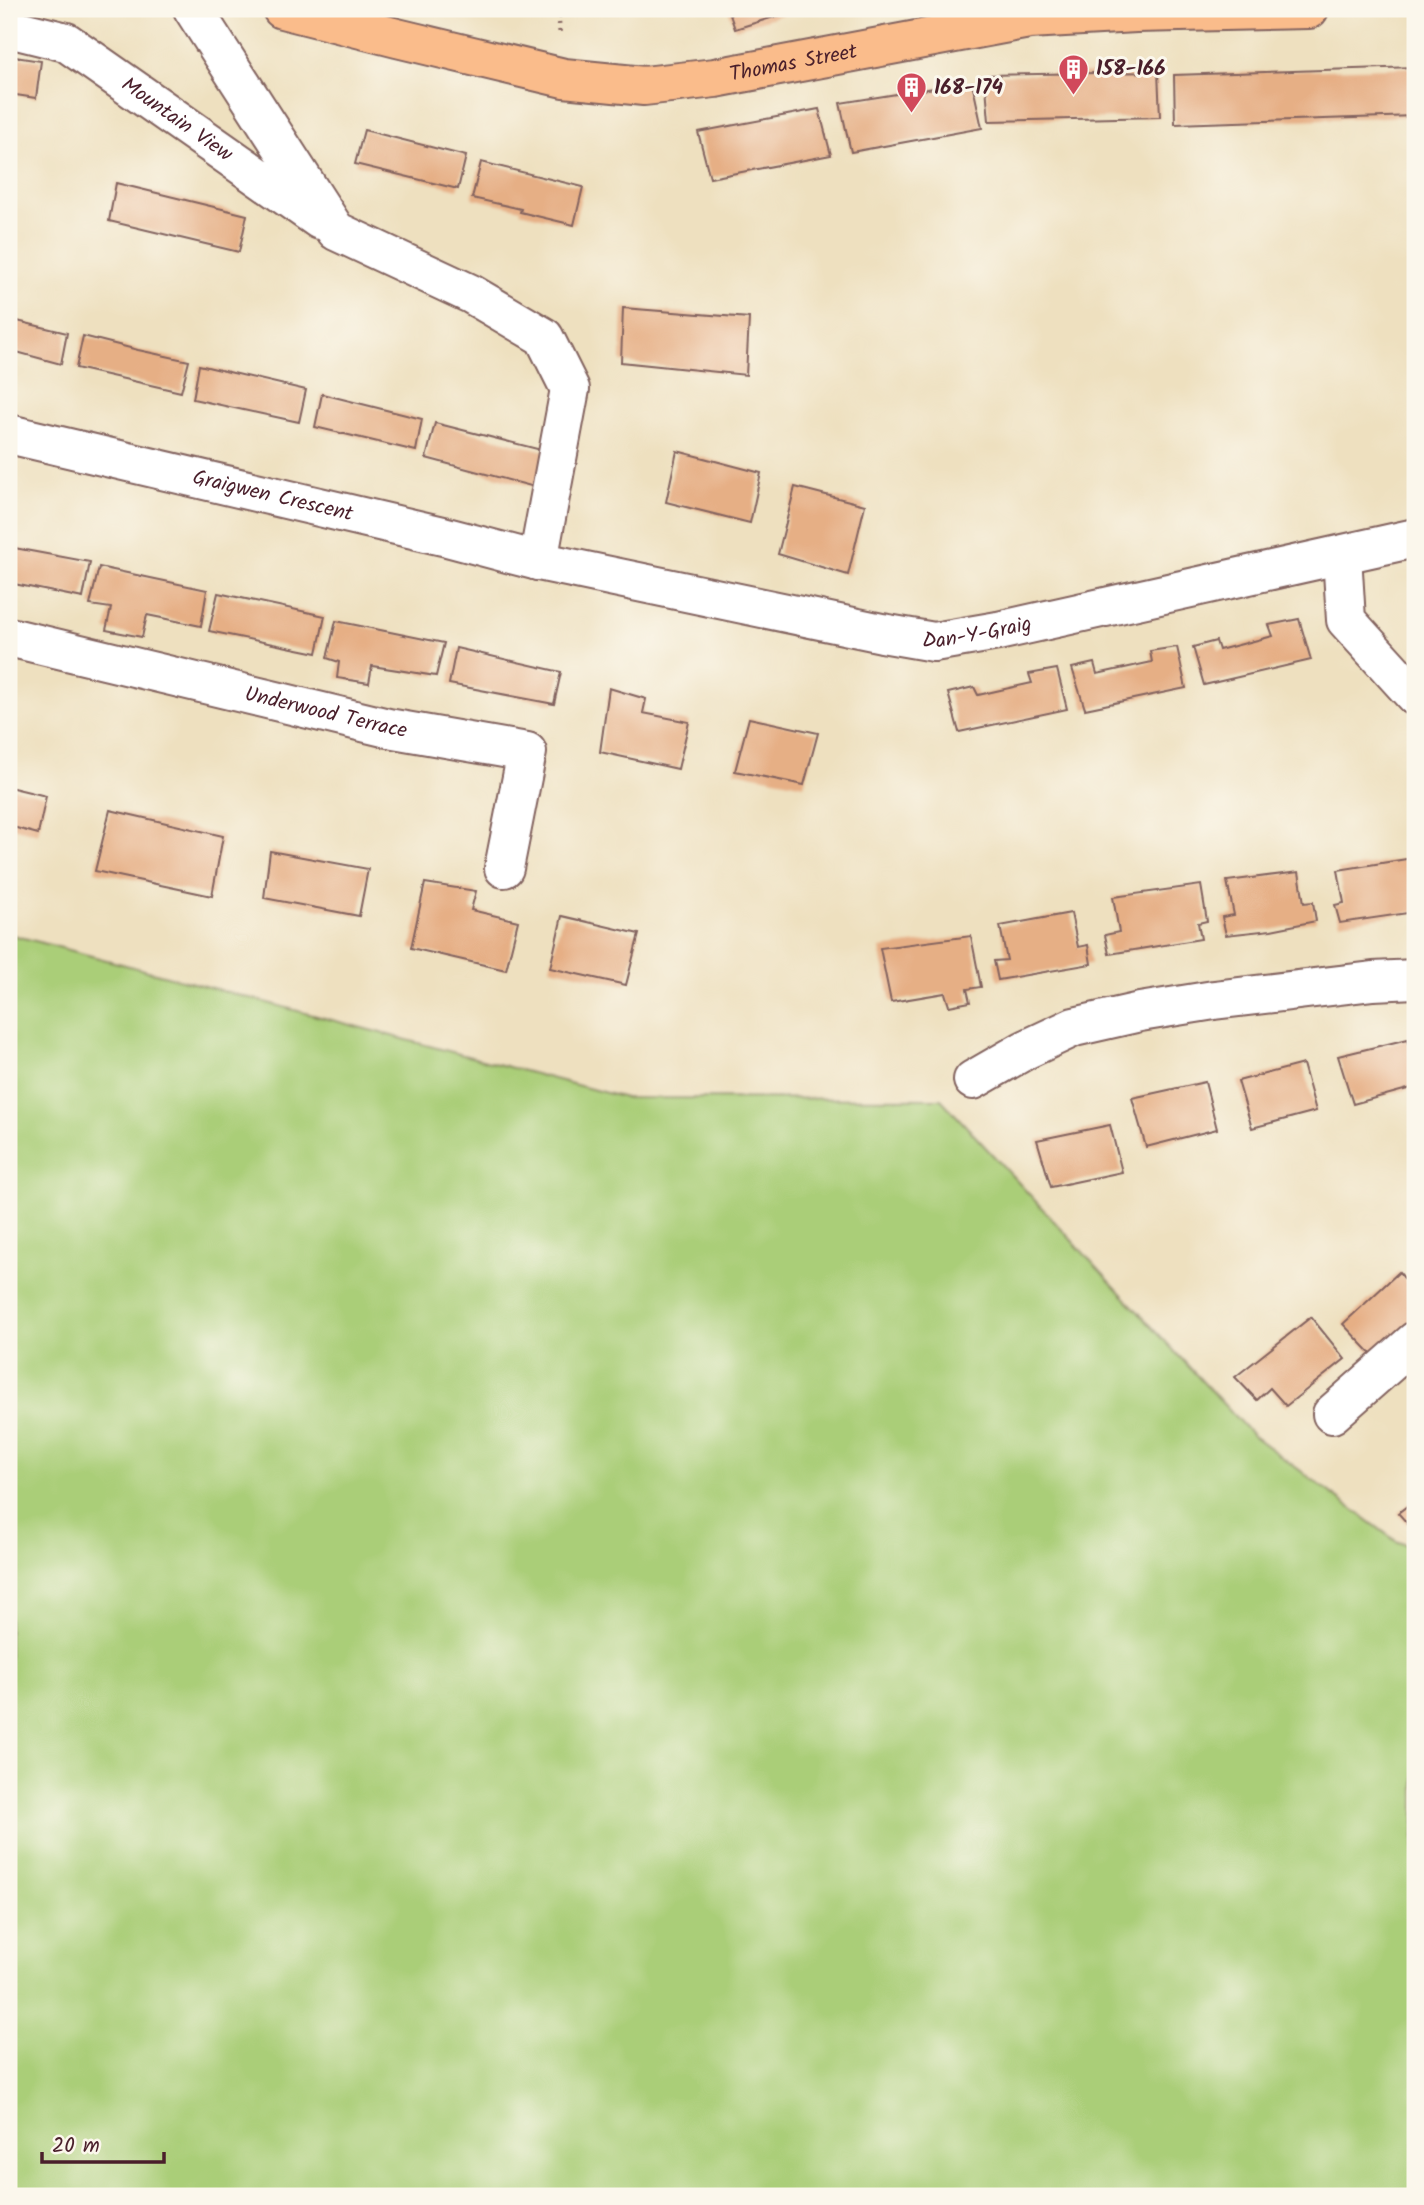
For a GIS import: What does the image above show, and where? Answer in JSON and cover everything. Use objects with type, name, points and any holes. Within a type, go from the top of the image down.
[{"type":"main road","name":"Thomas Street","points":[[282,9],[565,78],[644,86],[715,78],[1029,19],[1136,11],[1310,9]]},
{"type":"street","points":[[193,9],[336,231]]},
{"type":"street","name":"Mountain View","points":[[9,28],[66,42],[336,231],[471,294],[544,337],[570,390],[538,561]]},
{"type":"street","name":"Graigwen Crescent","points":[[9,434],[443,536],[538,561]]},
{"type":"street","name":"Dan-Y-Graig","points":[[538,561],[934,642],[1081,614],[1415,538]]},
{"type":"street","points":[[1342,555],[1346,620],[1415,696]]},
{"type":"street","name":"Underwood Terrace","points":[[9,637],[388,727],[527,752],[504,868]]},
{"type":"street","points":[[973,1080],[1025,1049],[1074,1027],[1140,1012],[1214,1000],[1373,981],[1415,979]]},
{"type":"street","points":[[1332,1414],[1415,1341]]},
{"type":"green space","points":[[9,934],[625,1098],[941,1099],[1252,1435],[1396,1541],[1415,1549],[1415,2196],[9,2196]]},
{"type":"building","points":[[728,9],[800,9],[735,29]]},
{"type":"building","points":[[9,56],[41,61],[36,98],[9,94]]},
{"type":"building","points":[[1415,67],[1415,116],[1175,124],[1174,75]]},
{"type":"building","name":"158-166","points":[[1158,72],[1160,117],[989,121],[985,75]]},
{"type":"building","name":"168-174","points":[[972,82],[982,128],[851,152],[840,103]]},
{"type":"building","points":[[819,109],[831,155],[710,178],[698,132]]},
{"type":"building","points":[[364,130],[466,156],[458,189],[355,164]]},
{"type":"building","points":[[481,162],[583,187],[574,225],[472,198]]},
{"type":"building","points":[[116,183],[247,215],[239,252],[109,221]]},
{"type":"building","points":[[623,308],[749,318],[746,375],[621,362]]},
{"type":"building","points":[[9,319],[67,333],[61,364],[9,350]]},
{"type":"building","points":[[83,336],[189,361],[181,392],[76,368]]},
{"type":"building","points":[[199,365],[306,390],[299,422],[193,399]]},
{"type":"building","points":[[322,394],[422,419],[416,451],[315,427]]},
{"type":"building","points":[[435,423],[553,453],[546,490],[426,458]]},
{"type":"building","points":[[677,451],[761,473],[750,523],[666,502]]},
{"type":"building","points":[[795,487],[865,505],[848,575],[778,554]]},
{"type":"building","points":[[9,547],[90,562],[83,598],[14,584],[9,603]]},
{"type":"building","points":[[99,567],[207,590],[201,626],[147,615],[142,637],[106,630],[111,608],[90,605]]},
{"type":"building","points":[[218,593],[325,616],[317,653],[209,631]]},
{"type":"building","points":[[1299,619],[1311,660],[1204,685],[1193,647],[1216,641],[1219,650],[1273,636],[1269,625]]},
{"type":"building","points":[[336,621],[444,643],[436,676],[372,666],[369,683],[337,678],[339,662],[327,658]]},
{"type":"building","points":[[1177,647],[1186,688],[1085,709],[1072,668],[1094,663],[1097,674],[1152,662],[1150,651]]},
{"type":"building","points":[[456,648],[561,672],[554,704],[449,684]]},
{"type":"building","points":[[1057,669],[1067,709],[959,732],[948,693],[974,687],[978,695],[1032,683],[1029,674]]},
{"type":"building","points":[[609,688],[646,699],[643,713],[689,722],[678,769],[600,752]]},
{"type":"building","points":[[749,718],[818,733],[804,785],[735,771]]},
{"type":"building","points":[[9,787],[46,796],[38,834],[9,826]]},
{"type":"building","points":[[110,810],[223,836],[212,896],[95,871]]},
{"type":"building","points":[[270,851],[368,869],[359,916],[264,898]]},
{"type":"building","points":[[1413,858],[1415,912],[1340,923],[1335,905],[1344,903],[1338,870]]},
{"type":"building","points":[[1299,872],[1304,903],[1313,902],[1316,921],[1226,935],[1222,917],[1234,915],[1227,881]]},
{"type":"building","points":[[425,883],[476,891],[471,910],[518,921],[506,970],[411,948]]},
{"type":"building","points":[[1201,885],[1207,921],[1198,923],[1201,939],[1109,954],[1105,935],[1119,932],[1113,897]]},
{"type":"building","points":[[1071,913],[1078,947],[1088,945],[1091,964],[998,980],[994,961],[1007,960],[1000,926]]},
{"type":"building","points":[[562,916],[639,934],[626,985],[550,968]]},
{"type":"building","points":[[971,936],[981,987],[967,989],[970,1002],[949,1006],[945,993],[891,1002],[880,948]]},
{"type":"building","points":[[1408,1039],[1415,1065],[1415,1087],[1353,1104],[1338,1056]]},
{"type":"building","points":[[1303,1064],[1316,1111],[1252,1128],[1238,1081]]},
{"type":"building","points":[[1205,1082],[1217,1129],[1146,1147],[1132,1098]]},
{"type":"building","points":[[1110,1125],[1122,1172],[1051,1187],[1037,1140]]},
{"type":"building","points":[[1399,1272],[1415,1291],[1415,1330],[1380,1363],[1343,1324]]},
{"type":"building","points":[[1311,1317],[1345,1359],[1286,1406],[1270,1388],[1257,1400],[1235,1377]]},
{"type":"building","points":[[1415,1500],[1415,1532],[1398,1513]]},
{"type":"place","name":"158-166","points":[[1073,96]]},
{"type":"place","name":"168-174","points":[[911,115]]}]
